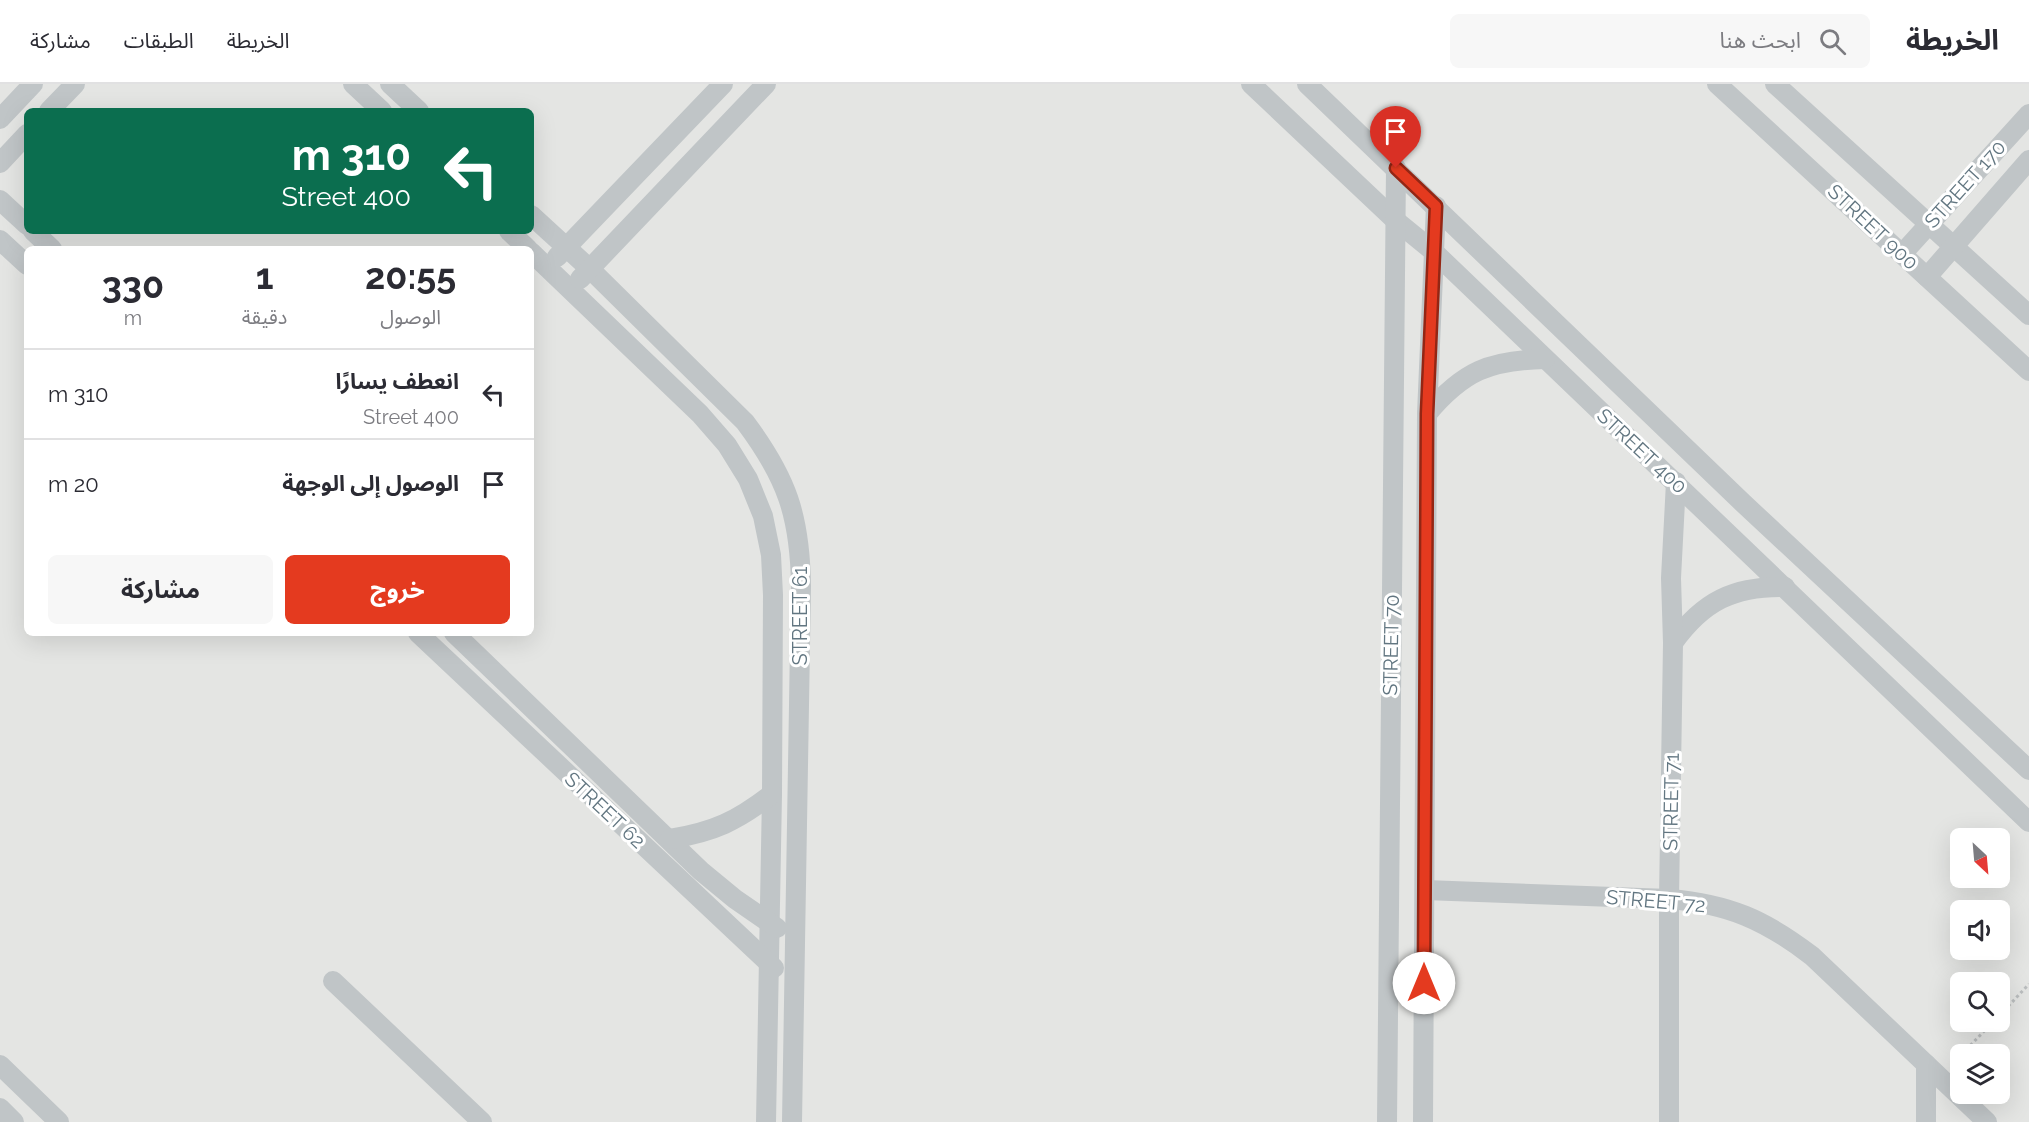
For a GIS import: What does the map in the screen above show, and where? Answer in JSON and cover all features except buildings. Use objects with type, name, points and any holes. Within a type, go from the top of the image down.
[{"type":"street","points":[[0,119],[33,84]]},
{"type":"street","points":[[52,108],[75,84]]},
{"type":"street","points":[[353,84],[379,108]]},
{"type":"street","points":[[390,84],[416,108]]},
{"type":"street","points":[[547,268],[723,84]]},
{"type":"street","points":[[570,290],[766,84]]},
{"type":"street","name":"STREET 400","points":[[1251,84],[1395,220],[1432,251],[1676,482],[2029,822]]},
{"type":"street","name":"STREET 400","points":[[1307,84],[1743,503],[2029,770]]},
{"type":"street","name":"STREET 900","points":[[1717,84],[2029,370]]},
{"type":"street","name":"STREET 900","points":[[1775,84],[2029,315]]},
{"type":"street","points":[[707,102],[729,122]]},
{"type":"street","name":"STREET 170","points":[[1902,254],[2029,114]]},
{"type":"street","points":[[0,163],[24,137]]},
{"type":"street","points":[[672,138],[694,159]]},
{"type":"street","name":"STREET 170","points":[[1927,277],[2029,160]]},
{"type":"street","name":"STREET 70","points":[[1387,1122],[1396,168]]},
{"type":"street","points":[[0,200],[24,222]]},
{"type":"street","name":"STREET 70","points":[[1423,1122],[1427,414],[1432,251],[1436,206]]},
{"type":"street","name":"STREET 61","points":[[534,218],[590,269],[745,422],[766,450],[782,482],[794,516],[801,551],[801,636],[792,1122]]},
{"type":"street","points":[[36,234],[49,246]]},
{"type":"street","points":[[511,234],[525,246]]},
{"type":"street","points":[[0,240],[24,262]]},
{"type":"street","name":"STREET 61","points":[[534,255],[700,414],[727,445],[748,479],[763,516],[771,555],[773,636],[766,1122]]},
{"type":"street","points":[[1427,414],[1444,394],[1465,378],[1481,370],[1516,360],[1545,359]]},
{"type":"street","name":"STREET 71","points":[[1669,1122],[1673,643],[1671,578],[1676,482]]},
{"type":"street","points":[[1673,643],[1694,617],[1721,598],[1741,590],[1763,586],[1785,587]]},
{"type":"street","name":"STREET 62","points":[[421,636],[769,964],[794,984]]},
{"type":"street","name":"STREET 62","points":[[457,636],[701,871],[770,924],[795,938]]},
{"type":"street","points":[[773,636],[801,636]]},
{"type":"street","points":[[773,662],[800,662]]},
{"type":"street","points":[[670,839],[698,834],[725,825],[750,811],[772,794]]},
{"type":"street","name":"STREET 72","points":[[1425,890],[1670,898],[1730,909],[1760,921],[1787,936],[1812,956],[1987,1122]]},
{"type":"street","points":[[333,981],[482,1122]]},
{"type":"street","points":[[1926,1064],[1926,1122]]},
{"type":"street","points":[[4,1075],[59,1122]]},
{"type":"street","points":[[0,1108],[14,1122]]},
{"type":"path","points":[[2010,1004],[2029,984]]},
{"type":"path","points":[[1972,1044],[1983,1032]]},
{"type":"shaded area","points":[[0,84],[2029,84],[2029,1122],[0,1122]]},
{"type":"route","points":[[1396,168],[1436,206],[1432,251],[1427,414],[1424,983]]}]
